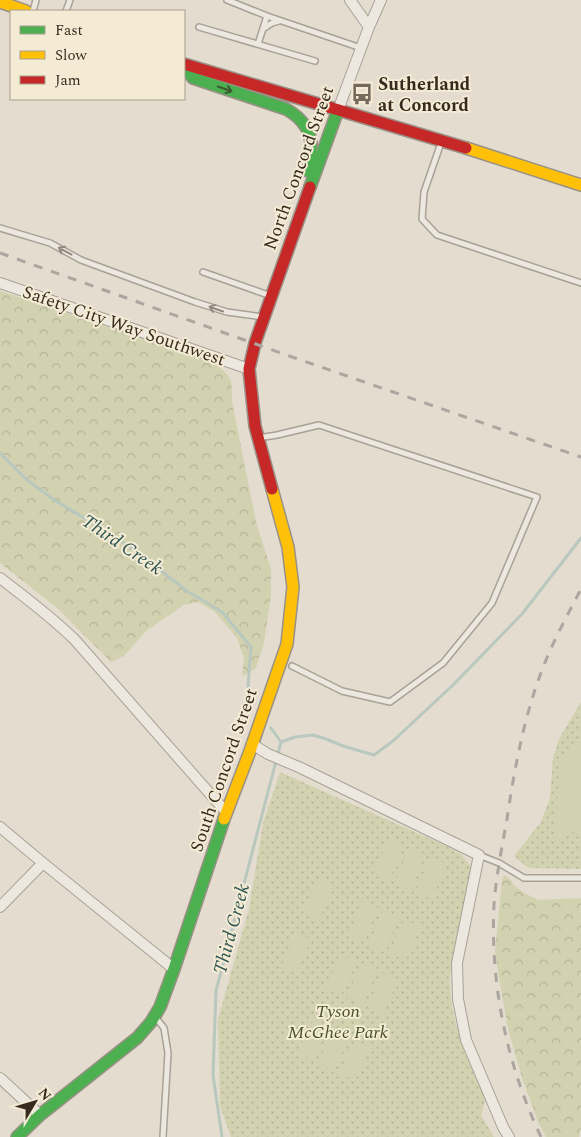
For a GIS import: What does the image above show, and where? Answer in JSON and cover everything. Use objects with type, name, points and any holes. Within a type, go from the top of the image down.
[{"type":"street","points":[[350,0],[369,27]]},
{"type":"street","name":"North Concord Street","points":[[253,350],[310,185],[369,27],[381,0]]},
{"type":"street","points":[[0,2],[23,10]]},
{"type":"street","points":[[185,65],[442,140],[581,185]]},
{"type":"street","points":[[185,66],[193,78],[286,108],[298,117],[307,128],[311,142],[312,154],[308,167],[310,185]]},
{"type":"street","name":"Safety City Way Southwest","points":[[0,283],[249,369]]},
{"type":"street","name":"South Concord Street","points":[[17,1137],[40,1115],[137,1038],[160,1006],[226,812],[287,644],[294,587],[288,547],[255,426],[249,369],[253,350]]},
{"type":"street","points":[[0,578],[62,627],[226,812]]},
{"type":"street","points":[[252,744],[268,754],[479,855],[457,963],[458,999],[466,1040],[509,1137]]},
{"type":"street","points":[[0,827],[174,969]]},
{"type":"street","points":[[0,907],[43,863]]},
{"type":"street","points":[[0,1078],[40,1115]]},
{"type":"lane","points":[[227,0],[267,16],[361,48]]},
{"type":"lane","points":[[258,44],[267,16]]},
{"type":"lane","points":[[262,30],[272,23],[281,21]]},
{"type":"lane","points":[[199,27],[315,61]]},
{"type":"lane","points":[[442,140],[424,192],[422,219],[438,234],[581,283]]},
{"type":"lane","points":[[0,228],[50,243],[82,260],[211,307],[227,312],[264,317]]},
{"type":"lane","points":[[203,272],[271,296]]},
{"type":"lane","points":[[258,438],[319,425],[536,497],[492,603],[443,663],[390,702],[342,691],[292,666]]},
{"type":"lane","points":[[479,855],[499,863],[524,878],[581,878]]},
{"type":"lane","points":[[155,1015],[164,1028],[168,1053],[163,1137]]},
{"type":"green space","points":[[0,291],[216,364],[229,376],[232,401],[256,522],[271,569],[271,596],[264,643],[256,668],[242,677],[244,658],[237,638],[215,612],[198,602],[184,605],[146,631],[124,656],[111,662],[56,607],[0,563]]},
{"type":"green space","points":[[581,702],[581,869],[531,868],[514,856],[541,822],[550,798],[553,758],[559,739]]},
{"type":"green space","points":[[581,739],[581,835],[574,832],[555,841],[560,760]]},
{"type":"green space","name":"Tyson McGhee Park","points":[[280,772],[444,845],[461,854],[470,865],[470,878],[450,975],[450,991],[460,1039],[486,1099],[481,1115],[494,1137],[231,1137],[220,1106],[218,1019],[249,909],[263,823]]},
{"type":"green space","points":[[388,839],[404,846],[389,881],[374,874]]},
{"type":"green space","points":[[409,848],[425,855],[411,890],[395,883]]},
{"type":"green space","points":[[430,857],[447,864],[432,899],[416,892]]},
{"type":"green space","points":[[504,875],[524,893],[539,900],[581,898],[581,1128],[579,1137],[546,1137],[539,1124],[516,1057],[508,1029],[495,951]]},
{"type":"green space","points":[[317,879],[333,886],[319,921],[303,914]]},
{"type":"green space","points":[[362,901],[378,908],[364,942],[348,936]]},
{"type":"green space","points":[[383,910],[399,917],[385,952],[369,945]]},
{"type":"green space","points":[[404,919],[420,926],[406,960],[390,954]]},
{"type":"green space","points":[[295,932],[311,939],[296,973],[281,967]]},
{"type":"green space","points":[[340,954],[356,961],[341,996],[326,989]]},
{"type":"green space","points":[[361,963],[377,970],[363,1005],[347,998]]},
{"type":"green space","points":[[382,972],[398,979],[384,1014],[368,1007]]},
{"type":"green space","points":[[314,1019],[329,1027],[312,1060],[297,1053]]},
{"type":"green space","points":[[334,1029],[350,1037],[333,1071],[318,1063]]},
{"type":"green space","points":[[355,1040],[371,1048],[354,1081],[339,1073]]},
{"type":"waterway","name":"Third Creek","points":[[0,453],[26,479],[54,500],[134,550],[187,591],[222,612],[251,647],[248,686],[252,694]]},
{"type":"waterway","points":[[281,742],[295,737],[313,735],[374,755],[393,741],[454,684],[522,614],[581,538]]},
{"type":"waterway","name":"Third Creek","points":[[222,1137],[213,1075],[216,991],[281,742],[271,728]]},
{"type":"railway","points":[[0,253],[581,457]]},
{"type":"railway","points":[[541,1137],[519,1082],[503,1024],[495,965],[494,905],[514,779],[532,699],[558,633],[581,589]]},
{"type":"traffic: fast","points":[[185,67],[193,78],[286,109],[297,117],[305,126],[310,138],[311,154],[308,171]]},
{"type":"traffic: fast","points":[[310,187],[338,110]]},
{"type":"traffic: fast","points":[[17,1137],[40,1115],[137,1038],[151,1022],[160,1007],[174,969],[224,819]]},
{"type":"traffic: slow","points":[[0,2],[23,10]]},
{"type":"traffic: slow","points":[[466,148],[581,185]]},
{"type":"traffic: slow","points":[[224,819],[287,644],[293,587],[288,547],[272,489]]},
{"type":"traffic: jam","points":[[185,64],[466,148]]},
{"type":"traffic: jam","points":[[272,489],[255,426],[249,369],[255,343],[310,187]]},
{"type":"place","name":"Sutherland at Concord","points":[[362,94]]}]
